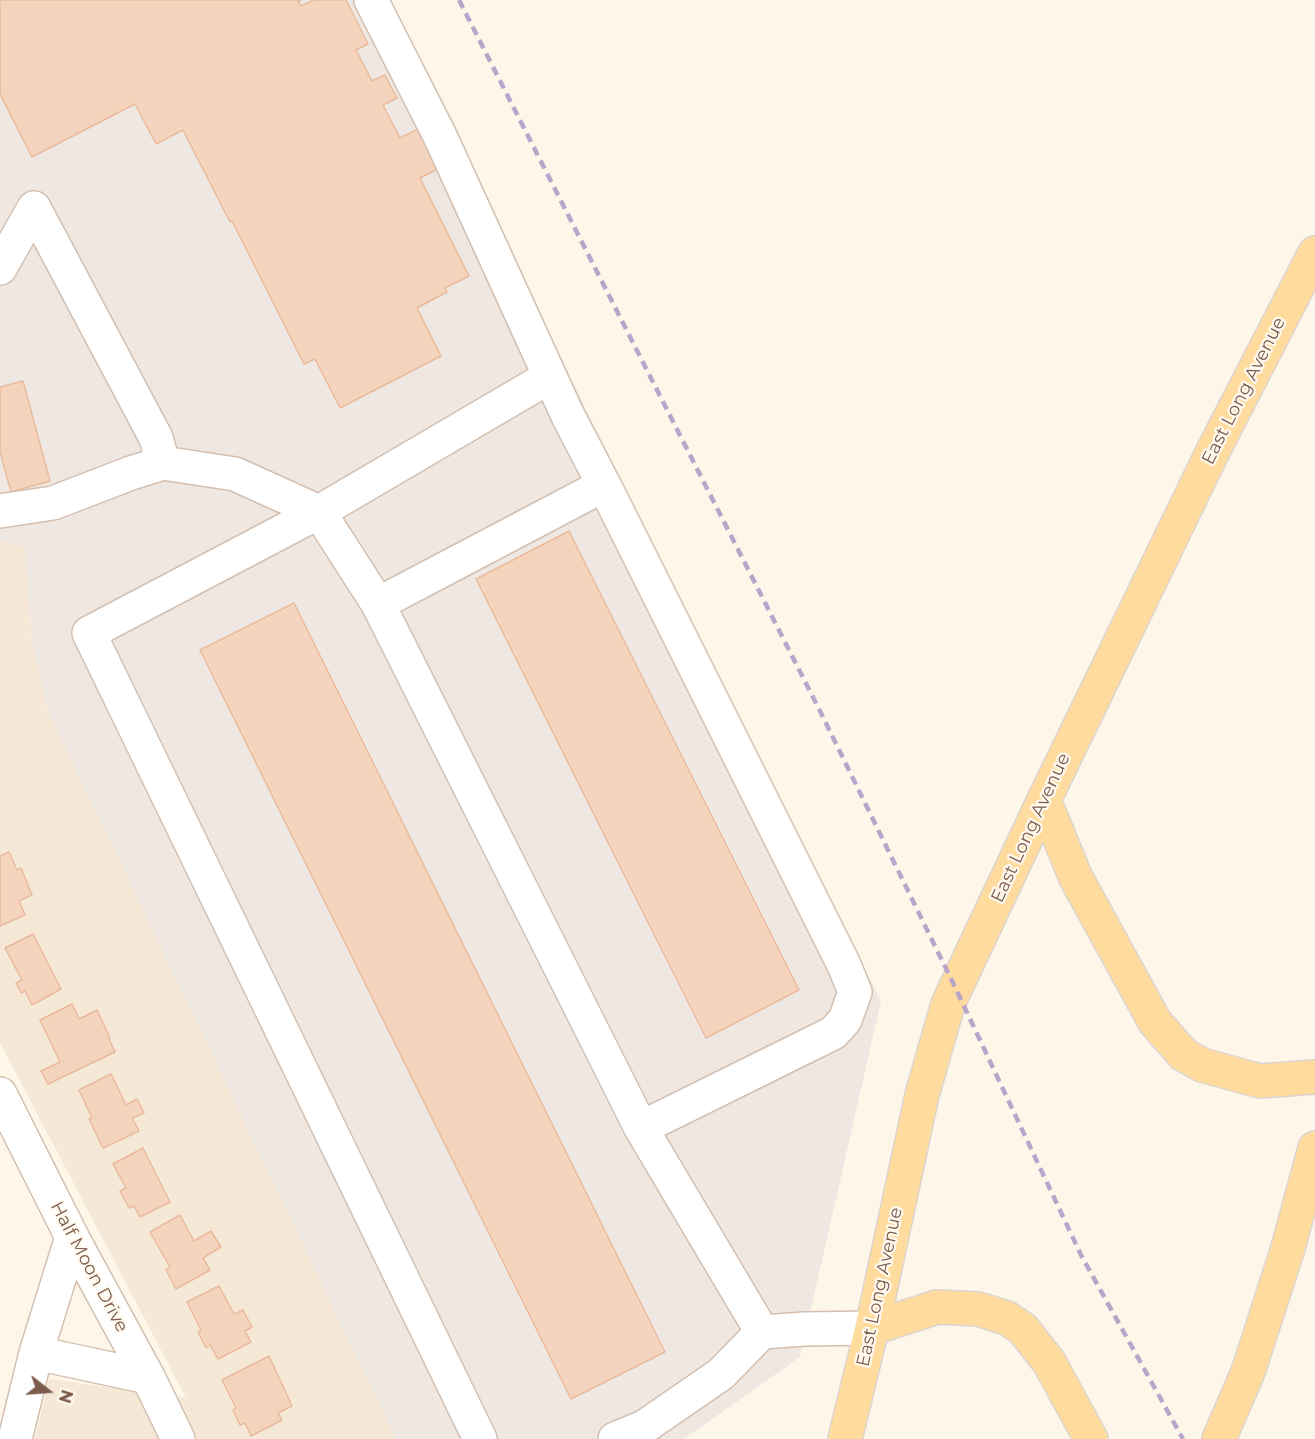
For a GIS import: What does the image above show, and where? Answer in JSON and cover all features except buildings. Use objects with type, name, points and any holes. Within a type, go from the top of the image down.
[{"type":"main road","name":"East Long Avenue","points":[[845,1439],[873,1328],[922,1095],[948,1004],[1213,451],[1315,253]]},
{"type":"main road","points":[[1044,800],[1076,878],[1098,919],[1155,1022],[1184,1055],[1202,1065],[1260,1081],[1315,1077]]},
{"type":"main road","points":[[1219,1439],[1248,1372],[1288,1248],[1315,1148]]},
{"type":"main road","points":[[873,1328],[937,1307],[978,1309],[1007,1318],[1023,1329],[1049,1362],[1091,1439]]},
{"type":"street","points":[[370,0],[440,136],[568,416],[844,965],[855,992],[845,1020],[833,1033],[641,1128]]},
{"type":"street","points":[[0,268],[19,214]]},
{"type":"street","points":[[19,214],[156,438],[163,463]]},
{"type":"street","points":[[480,1439],[89,633],[319,512],[549,377]]},
{"type":"street","points":[[0,511],[52,503],[163,463],[235,474],[319,512],[378,604],[641,1128],[762,1332]]},
{"type":"street","points":[[378,604],[604,485]]},
{"type":"street","name":"Half Moon Drive","points":[[0,1094],[178,1439]]},
{"type":"street","points":[[15,1439],[36,1353],[72,1237]]},
{"type":"street","points":[[615,1439],[644,1427],[721,1374],[762,1332],[873,1328]]},
{"type":"street","points":[[36,1353],[148,1377]]},
{"type":"shaded area","points":[[0,0],[382,0],[881,1001],[800,1357],[684,1439],[396,1439],[48,711],[32,639],[25,547],[0,540]]},
{"type":"shaded area","points":[[0,540],[25,546],[32,639],[48,711],[396,1439],[35,1439],[49,1379],[186,1398],[0,1043]]},
{"type":"railway","points":[[459,0],[820,711],[955,987],[1081,1255],[1183,1439]]}]
